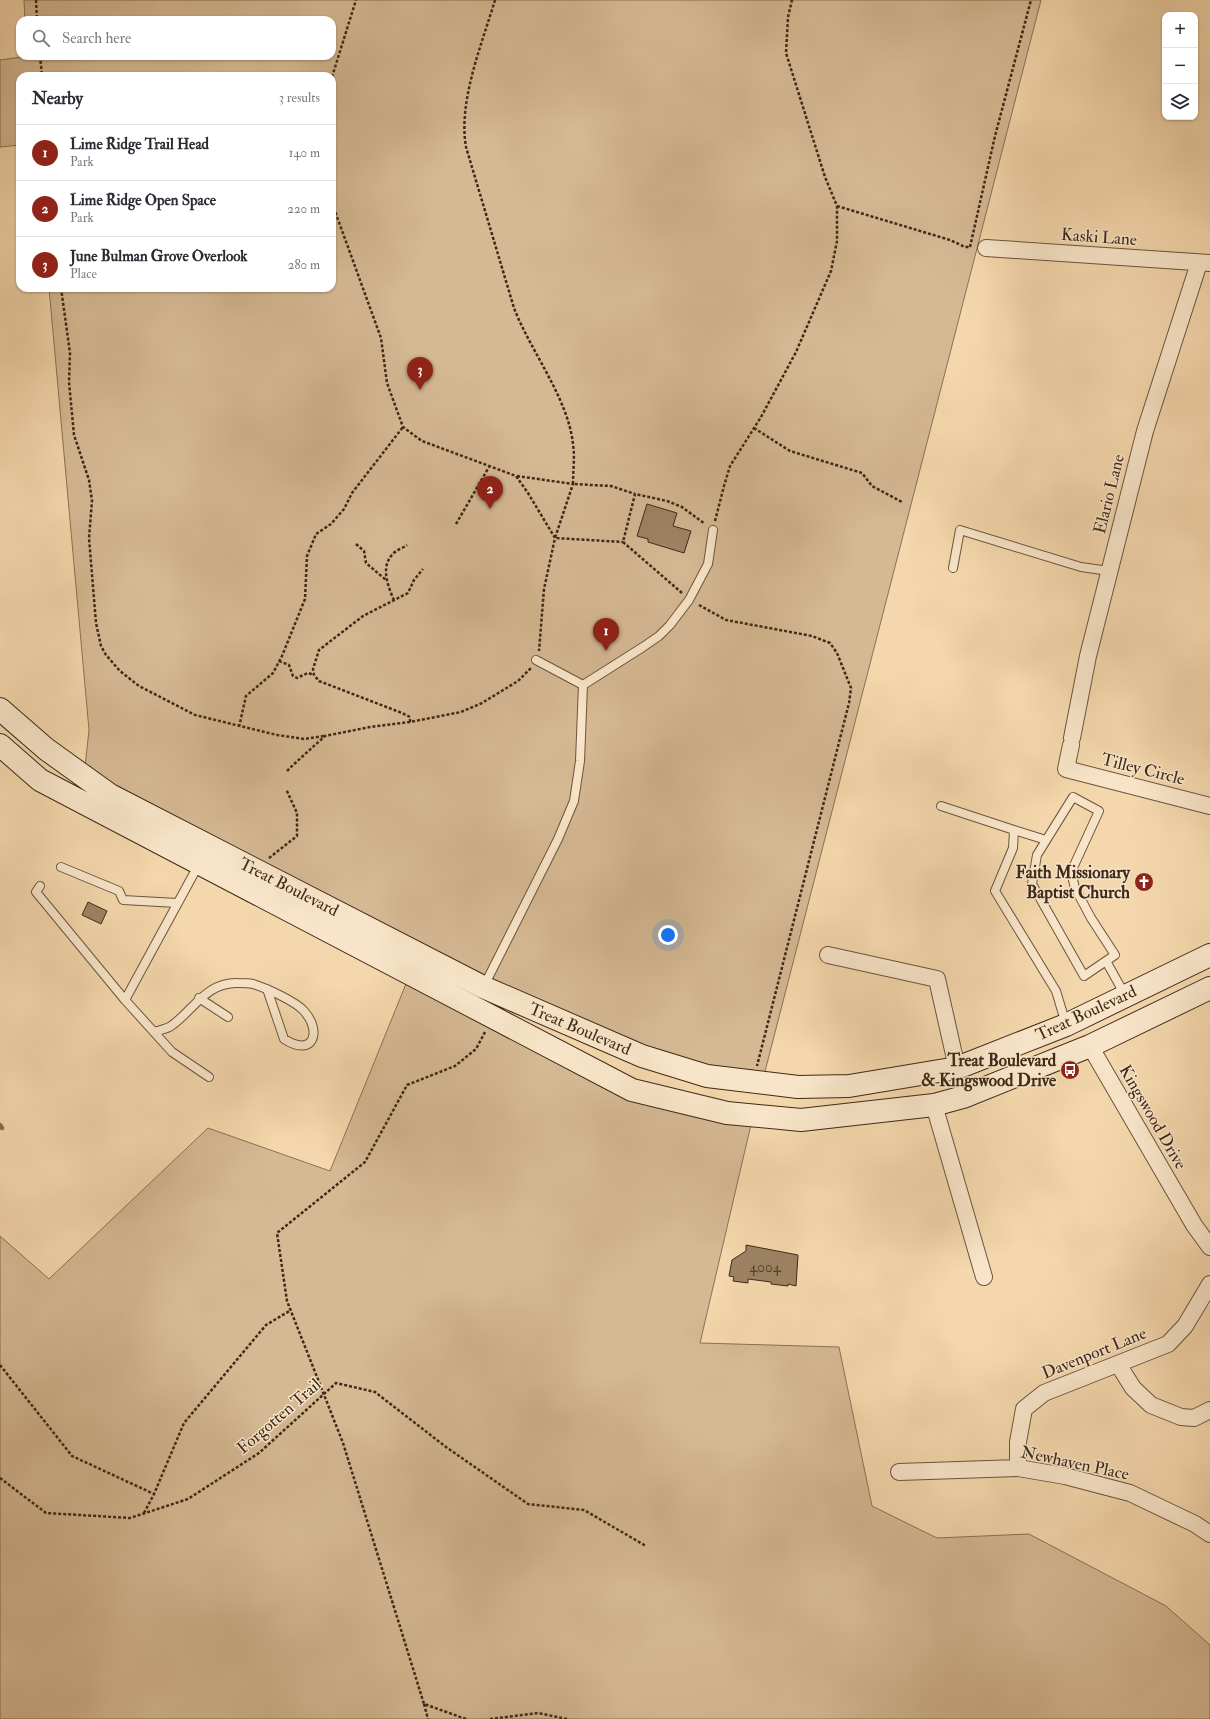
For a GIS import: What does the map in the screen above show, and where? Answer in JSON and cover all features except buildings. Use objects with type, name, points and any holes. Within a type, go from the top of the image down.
[{"type":"main road","name":"Treat Boulevard","points":[[0,709],[46,749],[110,795],[483,987],[642,1056],[707,1076],[798,1087],[849,1086],[961,1067],[1066,1024],[1210,955]]},
{"type":"main road","name":"Treat Boulevard","points":[[0,745],[40,780],[632,1090],[727,1113],[801,1120],[934,1105],[963,1097],[1090,1046],[1210,988]]},
{"type":"main road","points":[[961,1067],[1009,1065],[1068,1041],[1080,1039],[1090,1046],[1091,1037],[1105,1019],[1159,993],[1180,969]]},
{"type":"street","name":"Kaski Lane","points":[[986,248],[1204,263]]},
{"type":"street","name":"Elario Lane","points":[[1066,769],[1088,656],[1145,431],[1204,263]]},
{"type":"street","name":"Tilley Circle","points":[[1066,769],[1210,806]]},
{"type":"street","points":[[828,955],[937,979],[961,1067]]},
{"type":"street","name":"Kingswood Drive","points":[[1090,1046],[1194,1225],[1210,1247]]},
{"type":"street","points":[[934,1105],[984,1277]]},
{"type":"street","name":"Davenport Lane","points":[[1018,1468],[1018,1442],[1024,1409],[1044,1393],[1168,1344],[1186,1326],[1210,1284]]},
{"type":"street","points":[[1118,1364],[1133,1388],[1152,1405],[1181,1417],[1194,1418],[1210,1410]]},
{"type":"street","name":"Newhaven Place","points":[[899,1472],[1018,1468],[1065,1476],[1130,1493],[1195,1524],[1210,1534]]},
{"type":"lane","points":[[583,685],[658,636],[670,625],[689,600],[708,564],[714,530]]},
{"type":"lane","points":[[952,568],[960,530],[1081,567],[1109,571]]},
{"type":"lane","points":[[536,660],[583,685]]},
{"type":"lane","points":[[483,987],[558,840],[574,801],[580,761],[583,685]]},
{"type":"lane","points":[[1073,797],[1099,811],[1071,872],[1075,888],[1091,918],[1115,954],[1106,961],[1084,976],[1032,884],[1037,855],[1073,797]]},
{"type":"lane","points":[[941,806],[1046,840]]},
{"type":"lane","points":[[1014,830],[1013,848],[996,891],[1056,991],[1066,1024]]},
{"type":"lane","points":[[125,1000],[199,863]]},
{"type":"lane","points":[[61,867],[119,891],[123,900],[177,904]]},
{"type":"lane","points":[[40,886],[36,892],[125,1000],[172,1052],[209,1077]]},
{"type":"lane","points":[[1106,961],[1126,996]]},
{"type":"lane","points":[[154,1032],[170,1027],[200,998],[216,987],[231,983],[251,983],[267,989],[303,1010],[312,1022],[314,1034],[307,1046],[299,1047],[284,1039],[267,989]]},
{"type":"lane","points":[[200,998],[228,1017]]},
{"type":"path","points":[[36,0],[37,16]]},
{"type":"path","points":[[334,72],[356,0]]},
{"type":"path","points":[[62,292],[70,353],[69,382],[74,436],[89,480],[92,495],[89,538],[96,623],[101,646],[116,667],[139,686],[195,715],[239,727],[304,739],[370,727],[410,722],[461,712],[482,703],[518,681],[536,660],[539,651],[544,589],[555,538],[573,484],[574,445],[570,428],[559,400],[521,326],[514,308],[466,147],[464,133],[465,110],[469,88],[495,0]]},
{"type":"path","points":[[336,214],[382,338],[387,383],[403,427],[422,441],[488,467],[516,476],[573,484],[611,486],[635,494],[667,501],[682,507],[714,530],[730,466],[754,428],[796,352],[831,271],[837,241],[837,206],[825,177],[786,53],[788,17],[792,0]]},
{"type":"path","points":[[970,247],[995,136],[1031,0]]},
{"type":"path","points":[[40,60],[42,72]]},
{"type":"path","points":[[837,206],[950,240],[965,247],[986,248]]},
{"type":"path","points":[[239,727],[246,696],[273,673],[306,599],[307,556],[316,534],[331,524],[344,509],[352,493],[403,427]]},
{"type":"path","points":[[754,428],[790,451],[862,473],[872,486],[902,502]]},
{"type":"path","points":[[456,524],[488,467]]},
{"type":"path","points":[[516,476],[555,538]]},
{"type":"path","points":[[623,542],[635,494]]},
{"type":"path","points":[[555,538],[623,542],[689,600],[726,620],[812,636],[830,643],[837,653],[851,688],[847,711],[753,1082]]},
{"type":"path","points":[[356,544],[364,551],[366,563],[386,580]]},
{"type":"path","points":[[394,600],[386,580],[387,566],[392,554],[407,545]]},
{"type":"path","points":[[410,722],[410,717],[402,713],[319,681],[314,675],[313,669],[319,650],[362,616],[408,593],[414,580],[422,569]]},
{"type":"path","points":[[279,661],[289,665],[294,676],[297,678],[308,673],[314,675]]},
{"type":"path","points":[[287,771],[292,764],[326,736]]},
{"type":"path","points":[[264,862],[297,836],[297,813],[286,789]]},
{"type":"path","points":[[428,1719],[343,1443],[287,1301],[277,1233],[365,1162],[408,1085],[455,1066],[476,1049],[492,1017]]},
{"type":"path","points":[[144,1513],[154,1494],[184,1423],[266,1325],[291,1310]]},
{"type":"path","points":[[0,1365],[72,1456],[154,1494]]},
{"type":"path","name":"Forgotten Trail","points":[[0,1478],[46,1513],[130,1518],[188,1499],[259,1453],[336,1383],[375,1392],[446,1447],[528,1504],[584,1510],[646,1546]]},
{"type":"path","points":[[424,1704],[466,1719]]},
{"type":"path","points":[[490,1719],[538,1713],[567,1719]]},
{"type":"shaded area","points":[[24,0],[1041,0],[762,1083],[642,1056],[84,776],[89,730],[49,292],[336,292],[336,72],[16,72],[16,145],[0,147],[0,60],[16,58],[16,60],[336,60],[336,16],[25,16]]},
{"type":"shaded area","points":[[410,974],[632,1090],[753,1116],[700,1343],[839,1347],[872,1506],[937,1538],[1029,1534],[1166,1606],[1210,1645],[1210,1719],[0,1719],[0,1236],[49,1279],[208,1128],[330,1171]]},
{"type":"place","name":"June Bulman Grove Overlook","points":[[420,390]]},
{"type":"place","name":"Lime Ridge Open Space","points":[[490,509]]},
{"type":"place","name":"Lime Ridge Trail Head","points":[[606,651]]},
{"type":"place","name":"Faith Missionary Baptist Church","points":[[1144,882]]},
{"type":"place","name":"Treat Boulevard & Kingswood Drive","points":[[1070,1070]]}]
